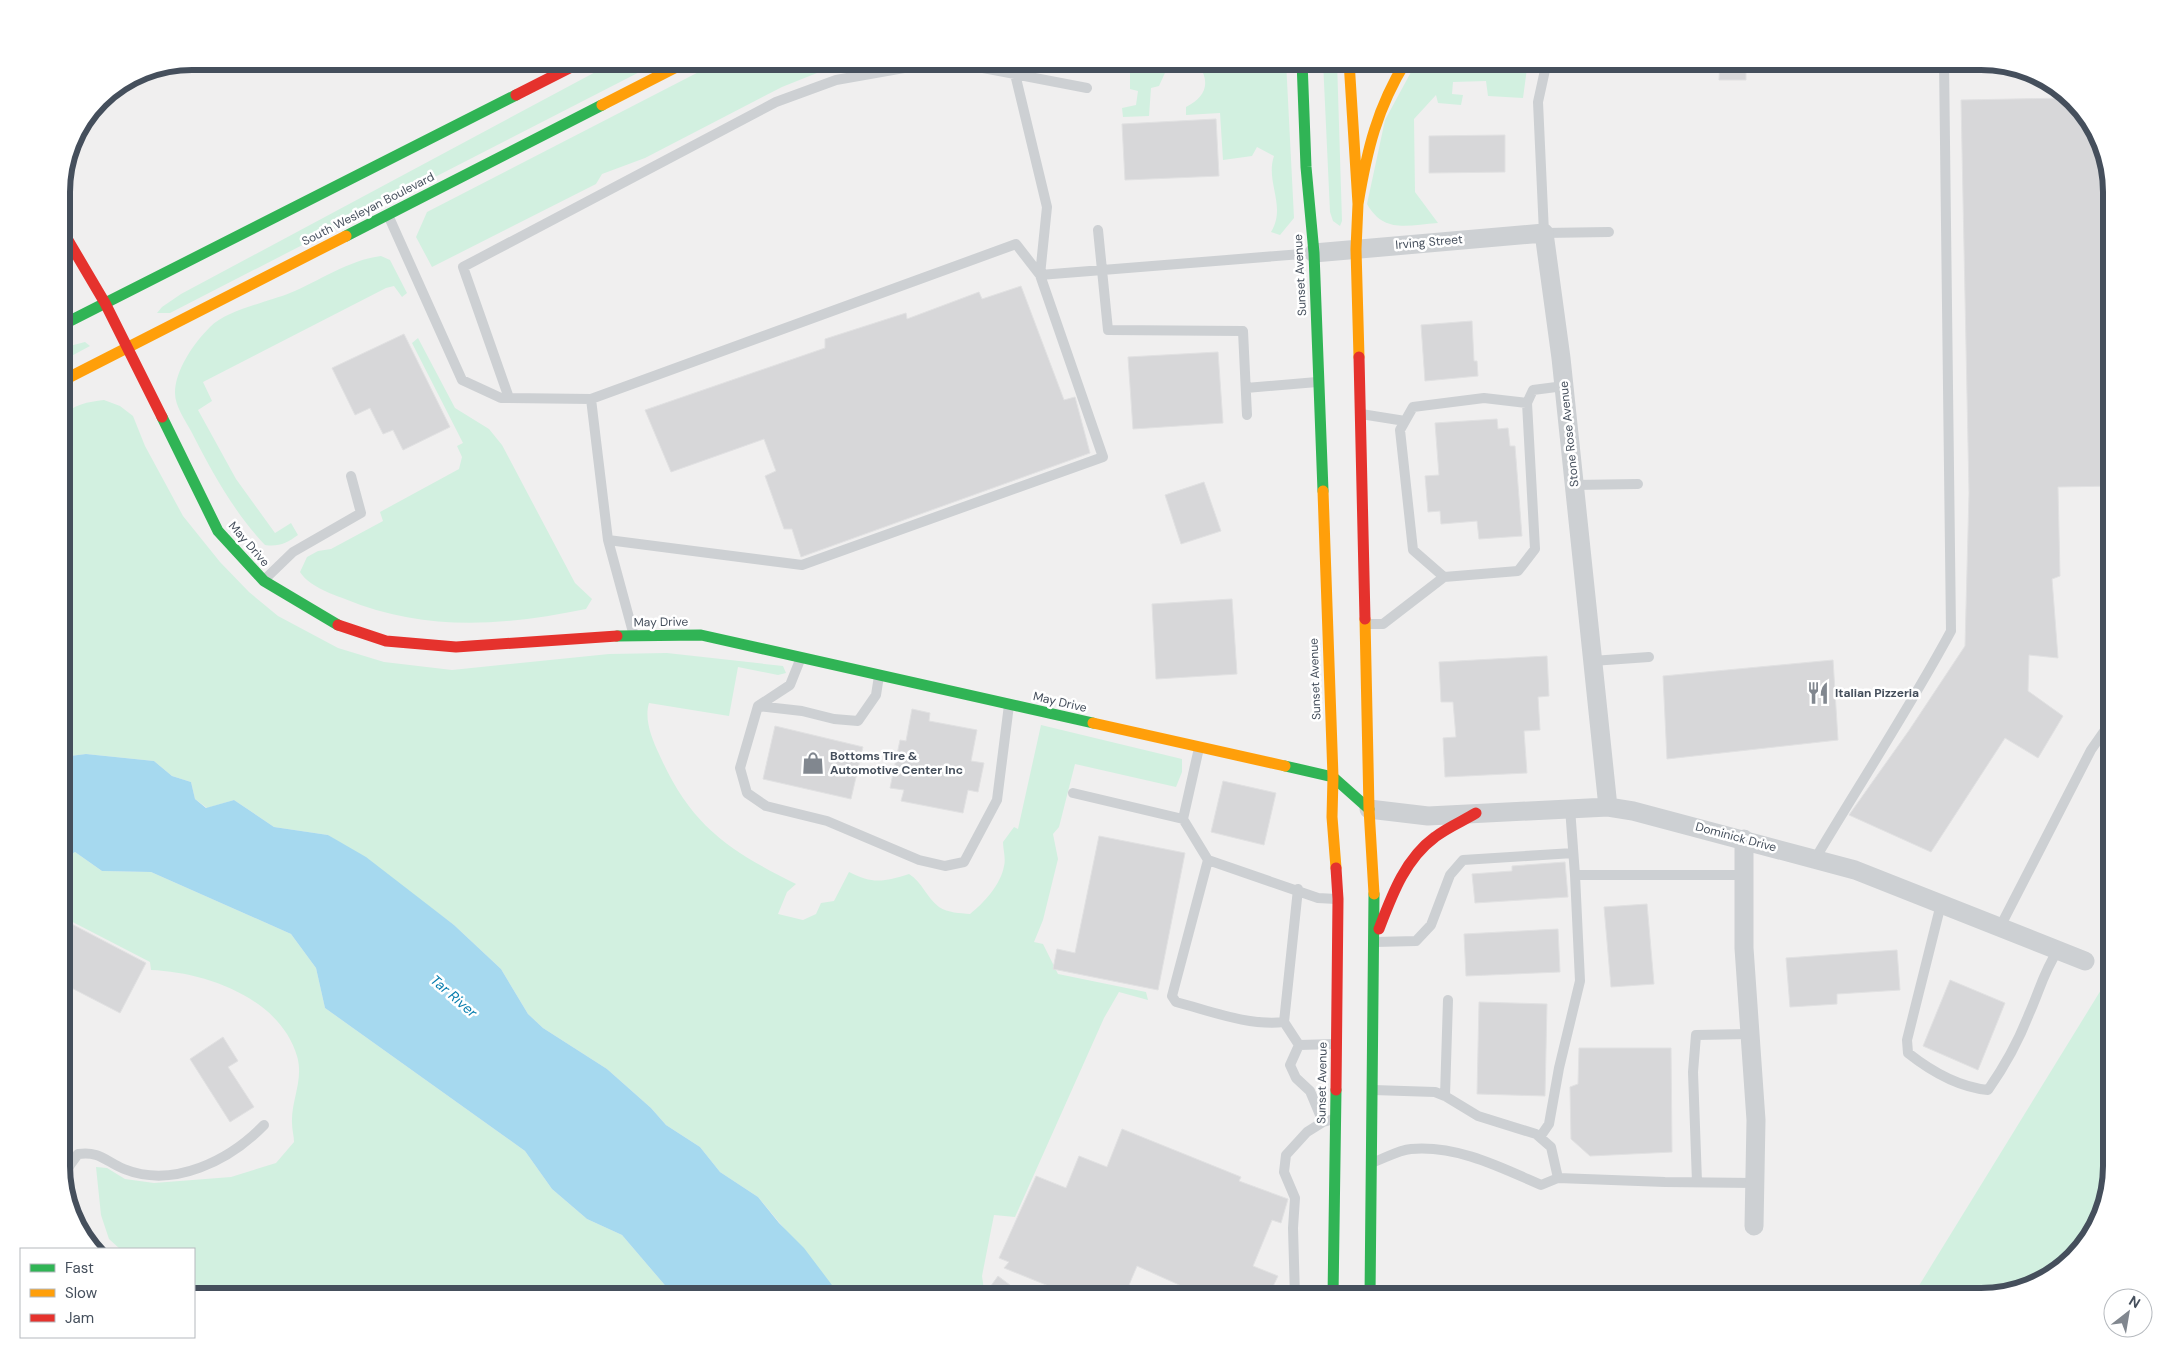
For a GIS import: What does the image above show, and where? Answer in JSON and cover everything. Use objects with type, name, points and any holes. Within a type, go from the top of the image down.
[{"type":"main road","points":[[70,321],[565,70]]},
{"type":"main road","name":"South Wesleyan Boulevard","points":[[70,377],[670,70]]},
{"type":"main road","name":"Sunset Avenue","points":[[1302,70],[1306,167],[1314,252],[1333,777],[1332,818],[1338,899],[1333,1288]]},
{"type":"main road","points":[[1350,70],[1358,204],[1356,249],[1369,809],[1374,897],[1370,1288]]},
{"type":"main road","points":[[1358,204],[1366,153],[1380,107],[1401,70]]},
{"type":"main road","name":"May Drive","points":[[70,244],[105,303],[218,531],[264,581],[332,623],[386,641],[456,647],[587,637],[701,635],[1333,777],[1369,809]]},
{"type":"main road","points":[[1374,942],[1397,885],[1418,852],[1437,836],[1476,814]]},
{"type":"street","name":"Irving Street","points":[[1314,252],[1544,233]]},
{"type":"street","name":"Stone Rose Avenue","points":[[1544,233],[1564,386],[1608,807]]},
{"type":"street","name":"Dominick Drive","points":[[1369,809],[1428,816],[1608,807],[1633,811],[1855,870],[2086,962]]},
{"type":"street","points":[[1744,839],[1744,948],[1756,1120],[1754,1226]]},
{"type":"lane","points":[[508,398],[462,267],[776,102],[836,80],[893,70]]},
{"type":"lane","points":[[994,70],[1087,88]]},
{"type":"lane","name":"Stone Rose Avenue","points":[[1544,233],[1538,102],[1545,70]]},
{"type":"lane","points":[[1816,859],[1868,769],[1924,680],[1951,631],[1944,70]]},
{"type":"lane","points":[[1015,74],[1047,207],[1040,275]]},
{"type":"lane","points":[[388,215],[462,380],[501,398],[590,400],[1016,244],[1040,275],[1103,457],[802,565],[608,540]]},
{"type":"lane","points":[[1098,230],[1108,330],[1243,331],[1247,415]]},
{"type":"lane","points":[[1544,233],[1609,232]]},
{"type":"lane","points":[[1040,275],[1101,268],[1314,252]]},
{"type":"lane","points":[[1246,388],[1318,382]]},
{"type":"lane","points":[[1365,624],[1383,624],[1444,577],[1518,571],[1535,549],[1527,403],[1533,390],[1564,386]]},
{"type":"lane","points":[[1444,577],[1412,550],[1400,430],[1413,407],[1484,398],[1527,403]]},
{"type":"lane","points":[[590,400],[608,540],[635,636]]},
{"type":"lane","points":[[1360,414],[1405,421]]},
{"type":"lane","points":[[264,581],[293,552],[361,513],[351,476]]},
{"type":"lane","points":[[1574,486],[1638,484]]},
{"type":"lane","points":[[1592,661],[1649,657]]},
{"type":"lane","points":[[800,658],[790,684],[758,706],[740,768],[747,793],[766,806],[827,821],[919,860],[945,866],[964,862],[997,800],[1009,704]]},
{"type":"lane","points":[[758,706],[802,711],[834,719],[858,721],[876,695],[879,675]]},
{"type":"lane","points":[[2000,927],[2091,750],[2103,733]]},
{"type":"lane","points":[[1200,747],[1183,819],[1208,860],[1318,898],[1338,899]]},
{"type":"lane","points":[[1073,793],[1183,819]]},
{"type":"lane","points":[[1540,1137],[1549,1124],[1559,1068],[1580,981],[1570,808]]},
{"type":"lane","points":[[1374,942],[1416,941],[1431,925],[1450,875],[1463,860],[1573,853]]},
{"type":"lane","points":[[1208,860],[1172,996],[1176,1002],[1264,1024],[1284,1022]]},
{"type":"lane","points":[[1575,875],[1744,875]]},
{"type":"lane","points":[[1298,890],[1284,1022],[1300,1045]]},
{"type":"lane","points":[[1941,904],[1907,1040],[1908,1054],[1927,1068],[1968,1088],[1988,1090],[1998,1075],[2029,1015],[2046,968],[2058,950]]},
{"type":"lane","points":[[1445,1096],[1448,1000]]},
{"type":"lane","points":[[1697,1182],[1693,1072],[1696,1035],[1750,1034]]},
{"type":"lane","points":[[1300,1045],[1336,1044]]},
{"type":"lane","points":[[1300,1045],[1290,1065],[1296,1078],[1310,1091],[1323,1122]]},
{"type":"lane","points":[[1372,1090],[1435,1092],[1478,1116],[1536,1134],[1550,1147],[1558,1178]]},
{"type":"lane","points":[[1294,1288],[1295,1198],[1284,1172],[1286,1155],[1307,1132],[1323,1122],[1335,1118]]},
{"type":"lane","points":[[70,1165],[78,1154],[92,1152],[123,1168],[142,1174],[187,1171],[211,1164],[236,1151],[264,1125]]},
{"type":"lane","points":[[1371,1164],[1410,1148],[1454,1151],[1492,1163],[1542,1185],[1558,1178],[1755,1183]]},
{"type":"green space","points":[[599,70],[643,70],[170,313],[157,313],[162,307],[181,294]]},
{"type":"green space","points":[[703,70],[824,70],[782,87],[645,158],[602,174],[596,184],[432,267],[416,237],[427,212]]},
{"type":"green space","points":[[1123,70],[1166,70],[1159,86],[1151,88],[1149,116],[1123,117],[1122,108],[1136,105],[1138,91],[1130,89],[1130,71]]},
{"type":"green space","points":[[1202,70],[1286,70],[1294,218],[1280,235],[1271,232],[1277,213],[1272,175],[1274,156],[1257,147],[1252,156],[1223,160],[1220,113],[1186,115],[1186,107],[1198,99],[1204,89],[1205,78]]},
{"type":"green space","points":[[1323,70],[1337,70],[1342,221],[1340,226],[1333,221],[1330,212]]},
{"type":"green space","points":[[1412,70],[1527,70],[1523,98],[1488,96],[1486,81],[1453,82],[1452,94],[1463,95],[1461,105],[1438,103],[1436,95],[1414,119],[1415,192],[1438,223],[1407,226],[1389,224],[1374,214],[1367,204],[1385,120]]},
{"type":"green space","points":[[381,256],[390,260],[407,293],[402,297],[394,286],[386,288],[203,382],[212,401],[198,410],[236,479],[275,533],[291,523],[298,535],[283,544],[265,545],[243,519],[224,491],[181,413],[175,398],[178,375],[186,357],[204,333],[217,321],[237,311],[290,293],[346,266]]},
{"type":"green space","points":[[418,338],[455,408],[489,429],[502,445],[575,583],[592,599],[586,609],[555,615],[494,622],[464,623],[435,621],[375,610],[326,592],[314,585],[300,572],[307,557],[318,551],[331,549],[383,521],[380,512],[459,469],[462,457],[457,446],[463,443],[412,343]]},
{"type":"green space","points":[[85,342],[90,346],[70,357],[70,346]]},
{"type":"green space","points":[[104,400],[120,406],[133,416],[145,446],[183,516],[220,562],[249,592],[278,616],[338,648],[384,662],[452,670],[609,654],[667,653],[783,666],[786,673],[778,675],[738,667],[729,716],[649,703],[647,716],[654,742],[671,779],[698,818],[731,847],[796,884],[787,892],[778,914],[803,920],[816,914],[821,903],[834,901],[849,872],[872,880],[892,879],[909,874],[914,877],[939,907],[950,912],[970,914],[991,893],[1002,873],[1005,860],[1003,842],[1014,827],[1018,829],[1041,725],[1182,759],[1182,772],[1176,787],[1075,764],[1059,827],[1053,834],[1058,859],[1043,920],[1034,942],[1043,944],[1058,974],[1146,992],[1148,1000],[1119,992],[1104,1018],[1015,1217],[994,1215],[982,1276],[984,1288],[834,1288],[758,1197],[720,1172],[700,1147],[666,1125],[651,1108],[607,1069],[543,1028],[528,1014],[501,969],[454,925],[383,872],[328,835],[274,827],[234,800],[207,808],[195,799],[191,782],[172,776],[154,761],[86,754],[70,756],[70,410],[87,403]]},
{"type":"green space","points":[[75,852],[102,871],[151,872],[291,934],[316,968],[325,1008],[525,1151],[552,1189],[587,1219],[622,1235],[667,1288],[195,1288],[195,1248],[119,1248],[109,1239],[101,1215],[96,1167],[107,1168],[125,1179],[154,1183],[231,1177],[276,1163],[294,1142],[292,1115],[299,1065],[288,1036],[275,1018],[258,1004],[238,992],[194,976],[151,970],[150,962],[70,921],[70,855]]},
{"type":"green space","points":[[2103,987],[2102,1182],[2094,1213],[2087,1227],[2078,1240],[2055,1263],[2028,1279],[1997,1287],[1918,1288]]},
{"type":"water","name":"Tar River","points":[[86,754],[154,761],[172,776],[191,782],[195,799],[206,808],[234,800],[274,827],[328,835],[366,857],[454,925],[501,969],[528,1014],[543,1028],[607,1069],[651,1108],[666,1125],[700,1147],[720,1172],[758,1197],[779,1223],[804,1248],[834,1288],[667,1288],[622,1235],[587,1219],[552,1189],[525,1151],[325,1008],[316,968],[291,934],[151,872],[102,871],[75,852],[70,855],[70,756]]},
{"type":"building","points":[[1720,70],[1746,70],[1746,80],[1719,80]]},
{"type":"building","points":[[2058,98],[2078,118],[2087,131],[2097,153],[2103,184],[2103,486],[2058,487],[2060,576],[2052,579],[2058,658],[2029,655],[2028,691],[2063,716],[2038,758],[2005,738],[1931,852],[1849,815],[1910,729],[1965,646],[1969,493],[1961,100]]},
{"type":"building","points":[[1216,119],[1219,176],[1125,180],[1122,124]]},
{"type":"building","points":[[1505,135],[1505,172],[1429,173],[1429,136]]},
{"type":"building","points":[[1021,286],[1064,400],[1075,397],[1090,453],[801,557],[792,529],[784,529],[765,476],[776,471],[764,439],[671,472],[645,410],[825,348],[825,339],[906,313],[907,319],[979,292],[982,299]]},
{"type":"building","points":[[1472,321],[1474,361],[1477,361],[1478,376],[1425,381],[1421,325]]},
{"type":"building","points":[[404,334],[450,427],[403,450],[393,430],[383,434],[370,408],[355,415],[332,368]]},
{"type":"building","points":[[1218,352],[1223,423],[1133,429],[1128,357]]},
{"type":"building","points":[[1497,419],[1498,429],[1508,428],[1510,446],[1515,446],[1522,536],[1479,539],[1477,521],[1441,524],[1440,511],[1428,512],[1425,476],[1439,475],[1435,423]]},
{"type":"building","points":[[1204,482],[1221,531],[1181,544],[1165,495]]},
{"type":"building","points":[[1232,599],[1237,674],[1156,679],[1152,604]]},
{"type":"building","points":[[1547,656],[1549,696],[1538,697],[1540,730],[1524,731],[1527,773],[1445,777],[1443,738],[1456,737],[1453,702],[1441,702],[1439,662]]},
{"type":"building","points":[[1833,660],[1838,740],[1667,759],[1663,676]]},
{"type":"building","points":[[912,709],[930,713],[929,721],[977,730],[971,761],[984,763],[978,792],[968,790],[963,813],[901,801],[904,790],[890,788],[900,740],[906,741]]},
{"type":"building","name":"Bottoms Tire & Automotive Center Inc","points":[[775,726],[863,747],[851,799],[763,779]]},
{"type":"building","points":[[1223,781],[1276,793],[1264,845],[1211,832]]},
{"type":"building","points":[[1099,836],[1185,853],[1158,990],[1053,969],[1057,949],[1075,953]]},
{"type":"building","points":[[1565,862],[1568,897],[1475,903],[1472,874],[1512,871],[1512,866]]},
{"type":"building","points":[[1647,904],[1654,984],[1611,987],[1604,907]]},
{"type":"building","points":[[70,923],[146,963],[120,1013],[70,987]]},
{"type":"building","points":[[1558,929],[1560,972],[1466,976],[1464,934]]},
{"type":"building","points":[[1897,950],[1900,990],[1837,994],[1837,1004],[1790,1007],[1786,958]]},
{"type":"building","points":[[1950,980],[2005,1003],[1978,1070],[1923,1046]]},
{"type":"building","points":[[1479,1002],[1547,1004],[1545,1096],[1477,1094]]},
{"type":"building","points":[[223,1037],[238,1061],[228,1067],[254,1107],[230,1122],[190,1059]]},
{"type":"building","points":[[1579,1048],[1671,1048],[1672,1152],[1590,1156],[1571,1139],[1570,1087],[1578,1084]]},
{"type":"building","points":[[1122,1129],[1241,1177],[1239,1181],[1288,1199],[1281,1223],[1272,1220],[1253,1266],[1278,1276],[1272,1288],[1186,1288],[1137,1266],[1128,1288],[1054,1288],[1004,1268],[1009,1262],[999,1258],[1036,1176],[1066,1188],[1079,1156],[1107,1167]]},
{"type":"building","points":[[998,1276],[1014,1288],[989,1288]]},
{"type":"traffic: fast","points":[[1302,70],[1306,167],[1314,253],[1323,491]]},
{"type":"traffic: fast","points":[[70,321],[516,95]]},
{"type":"traffic: fast","points":[[346,236],[602,105]]},
{"type":"traffic: fast","points":[[162,417],[218,531],[264,581],[338,625]]},
{"type":"traffic: fast","points":[[617,636],[701,635],[1093,723]]},
{"type":"traffic: fast","points":[[1285,766],[1333,777],[1369,809]]},
{"type":"traffic: fast","points":[[1370,1288],[1374,894]]},
{"type":"traffic: fast","points":[[1333,1288],[1336,1090]]},
{"type":"traffic: slow","points":[[602,105],[670,70]]},
{"type":"traffic: slow","points":[[1350,70],[1358,204],[1356,249],[1359,357]]},
{"type":"traffic: slow","points":[[1358,204],[1374,130],[1401,70]]},
{"type":"traffic: slow","points":[[70,377],[346,236]]},
{"type":"traffic: slow","points":[[1323,491],[1333,777],[1332,817],[1336,868]]},
{"type":"traffic: slow","points":[[1365,619],[1369,809],[1374,894]]},
{"type":"traffic: slow","points":[[1093,723],[1285,766]]},
{"type":"traffic: jam","points":[[516,95],[565,70]]},
{"type":"traffic: jam","points":[[70,244],[105,303],[162,417]]},
{"type":"traffic: jam","points":[[1359,357],[1365,619]]},
{"type":"traffic: jam","points":[[338,625],[386,641],[456,647],[617,636]]},
{"type":"traffic: jam","points":[[1379,929],[1395,891],[1415,856],[1440,833],[1476,813]]},
{"type":"traffic: jam","points":[[1336,868],[1338,899],[1336,1090]]},
{"type":"place","name":"Italian Pizzeria","points":[[1818,693]]},
{"type":"place","name":"Bottoms Tire & Automotive Center Inc","points":[[813,763]]}]
